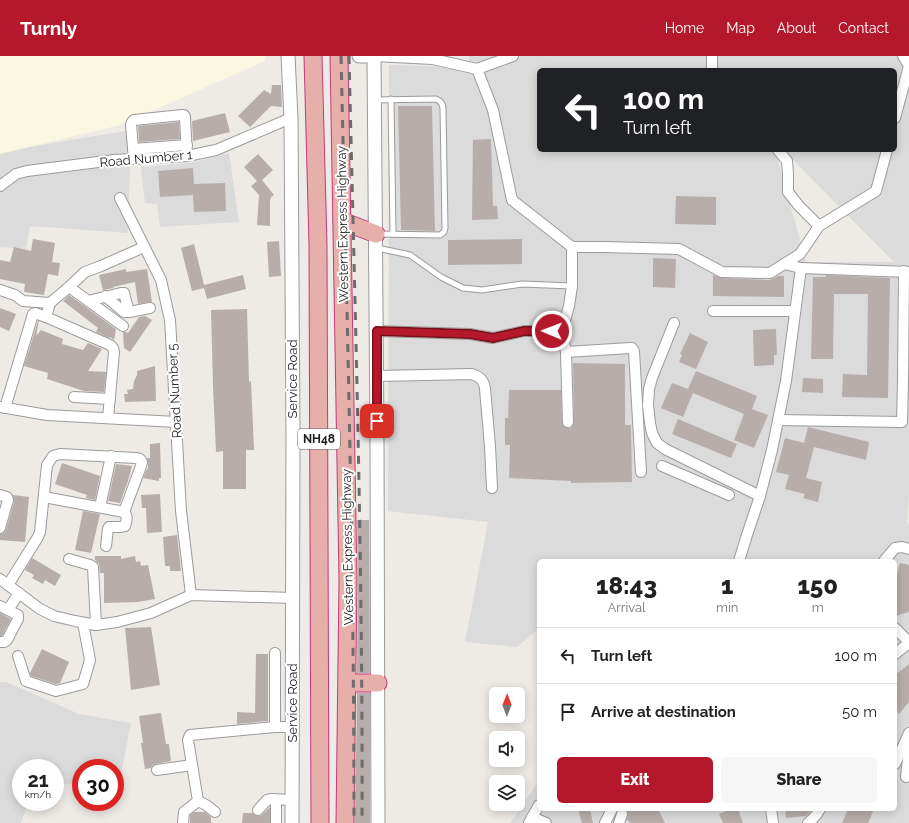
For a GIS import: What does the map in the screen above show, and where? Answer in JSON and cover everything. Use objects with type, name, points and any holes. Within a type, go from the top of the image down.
[{"type":"highway","name":"Western Express Highway","points":[[313,56],[318,253],[320,823]]},
{"type":"highway","name":"Western Express Highway","points":[[339,56],[348,580],[345,823]]},
{"type":"highway","points":[[342,221],[376,241]]},
{"type":"highway","points":[[347,683],[378,684]]},
{"type":"street","name":"Service Road","points":[[288,56],[291,118],[292,823]]},
{"type":"street","points":[[359,56],[396,56],[433,59],[477,69],[513,56]]},
{"type":"street","points":[[374,56],[377,331],[378,823]]},
{"type":"street","points":[[712,56],[712,68]]},
{"type":"street","points":[[897,111],[909,66],[903,56]]},
{"type":"street","points":[[477,69],[493,110],[512,200],[572,248],[604,247],[679,249],[722,272],[770,273],[800,254],[819,226],[876,191],[886,152]]},
{"type":"street","points":[[134,159],[131,125],[132,121],[182,115],[185,116],[187,156]]},
{"type":"street","name":"Road Number 1","points":[[0,186],[16,174],[27,171],[114,160],[187,156],[216,150],[291,118]]},
{"type":"street","points":[[133,149],[187,145]]},
{"type":"street","points":[[780,152],[787,161],[788,192],[799,206],[819,226]]},
{"type":"street","name":"Road Number 5","points":[[120,198],[161,280],[170,320],[181,511],[191,595]]},
{"type":"street","points":[[46,317],[50,303],[85,272],[144,247]]},
{"type":"street","points":[[568,422],[566,352],[562,331],[569,306],[572,286],[572,248]]},
{"type":"street","points":[[778,420],[902,422],[906,272],[801,268],[784,264]]},
{"type":"street","points":[[740,559],[760,496],[772,450],[786,381],[801,268]]},
{"type":"street","points":[[69,287],[123,326]]},
{"type":"street","points":[[0,290],[15,295],[22,301],[50,303]]},
{"type":"street","points":[[88,301],[124,293],[129,312]]},
{"type":"street","points":[[105,296],[124,312],[150,308]]},
{"type":"street","points":[[713,310],[795,311]]},
{"type":"street","points":[[108,418],[114,352],[112,346],[46,317],[35,313],[33,314],[2,407],[47,414],[108,418],[176,422]]},
{"type":"street","points":[[674,323],[649,389],[648,405],[652,433],[657,443],[665,449],[760,496]]},
{"type":"street","points":[[377,331],[470,334],[493,338],[524,331],[562,331]]},
{"type":"street","points":[[566,352],[630,348],[634,351],[641,472]]},
{"type":"street","points":[[377,376],[472,374],[478,376],[485,384],[492,488]]},
{"type":"street","points":[[74,397],[110,399]]},
{"type":"street","points":[[8,585],[38,538],[40,532],[47,465],[52,456],[60,454],[140,459],[142,462],[124,512]]},
{"type":"street","points":[[100,507],[111,456]]},
{"type":"street","points":[[662,466],[729,495]]},
{"type":"street","points":[[694,480],[700,466]]},
{"type":"street","points":[[0,495],[7,497],[8,500],[0,528]]},
{"type":"street","points":[[44,497],[124,512],[127,517],[125,526],[109,527],[106,546]]},
{"type":"street","points":[[886,559],[895,548],[902,547],[909,549]]},
{"type":"street","points":[[69,559],[93,567],[96,625]]},
{"type":"street","points":[[0,579],[40,609],[54,616],[96,625],[117,622],[152,613],[191,595],[292,598]]},
{"type":"street","points":[[0,642],[7,640],[18,619],[18,616],[4,608],[18,593]]},
{"type":"street","points":[[18,656],[26,681],[56,691],[83,684],[90,660],[83,622]]},
{"type":"street","points":[[897,631],[908,646],[897,653]]},
{"type":"street","points":[[275,653],[275,727]]},
{"type":"street","points":[[198,801],[188,740],[190,735],[275,727],[292,727]]},
{"type":"street","points":[[897,760],[909,733]]},
{"type":"street","points":[[906,777],[909,750]]},
{"type":"street","points":[[157,770],[192,765]]},
{"type":"street","points":[[258,810],[267,800],[292,800]]},
{"type":"street","points":[[276,800],[276,823]]},
{"type":"street","points":[[198,801],[215,812]]},
{"type":"street","points":[[183,823],[184,812],[198,801]]},
{"type":"street","points":[[537,809],[531,820],[546,823]]},
{"type":"street","points":[[605,823],[611,811]]},
{"type":"street","points":[[771,811],[773,823]]},
{"type":"street","points":[[808,823],[817,815],[819,811]]},
{"type":"lane","points":[[391,99],[393,234]]},
{"type":"lane","points":[[374,100],[431,99],[440,101],[443,105],[445,220],[444,232],[440,235],[393,234],[376,241]]},
{"type":"lane","points":[[376,241],[410,255],[441,277],[463,288],[482,290],[522,284],[572,286]]},
{"type":"shaded area","points":[[0,56],[265,56],[265,61],[120,125],[0,154]]},
{"type":"shaded area","points":[[469,56],[909,56],[909,495],[907,523],[909,524],[909,823],[510,823],[518,811],[525,811],[525,801],[537,784],[537,811],[897,811],[897,559],[537,559],[537,630],[517,647],[465,642],[488,522],[388,511],[389,65],[469,67]],"holes":[[[537,68],[897,68],[897,152],[785,152],[894,262],[806,262],[776,152],[537,152]]]},
{"type":"shaded area","points":[[131,130],[128,233],[30,226],[26,249],[0,247],[0,152]]},
{"type":"shaded area","points":[[229,153],[239,222],[160,227],[157,204],[145,203],[141,167],[190,163]]},
{"type":"shaded area","points":[[0,682],[6,682],[79,714],[131,723],[124,759],[72,759],[72,783],[64,785],[64,759],[12,759],[12,811],[25,811],[21,823],[0,823]]},
{"type":"building","points":[[272,85],[281,85],[282,107],[271,106],[250,127],[238,116],[264,90],[271,94]]},
{"type":"building","points":[[398,106],[432,106],[435,231],[401,230]]},
{"type":"building","points":[[225,113],[230,132],[193,141],[192,121]]},
{"type":"building","points":[[179,122],[180,139],[139,142],[138,126]]},
{"type":"building","points":[[491,139],[493,206],[497,206],[498,219],[472,220],[473,140]]},
{"type":"building","points":[[258,154],[273,170],[262,180],[274,195],[271,197],[270,201],[270,226],[257,225],[259,195],[251,186],[257,181],[244,167]]},
{"type":"building","points":[[193,168],[194,184],[225,183],[226,211],[194,212],[193,195],[160,197],[158,171]]},
{"type":"building","points":[[676,196],[716,197],[716,225],[675,224]]},
{"type":"building","points":[[33,239],[55,243],[52,262],[60,263],[58,276],[48,274],[44,295],[24,292],[25,284],[0,279],[0,260],[10,262],[14,247],[31,251]]},
{"type":"building","points":[[522,239],[522,264],[448,265],[448,240]]},
{"type":"building","points":[[279,241],[281,276],[269,277],[267,242]]},
{"type":"building","points":[[194,244],[204,285],[243,275],[246,289],[207,299],[204,288],[192,291],[181,248]]},
{"type":"building","points":[[653,258],[676,259],[675,288],[653,287]]},
{"type":"building","points":[[126,269],[126,272],[147,269],[152,302],[138,304],[135,282],[103,290],[99,275]]},
{"type":"building","points":[[713,275],[722,278],[770,280],[778,276],[784,276],[784,297],[713,296]]},
{"type":"building","points":[[826,275],[890,278],[888,398],[842,397],[843,374],[867,375],[868,294],[834,294],[833,359],[811,359],[813,277],[826,277]]},
{"type":"building","points":[[69,295],[116,329],[114,340],[96,332],[98,328],[63,301]]},
{"type":"building","points":[[0,308],[16,314],[9,331],[0,327]]},
{"type":"building","points":[[247,309],[249,382],[251,381],[254,450],[246,450],[246,489],[223,489],[223,451],[216,452],[211,310]]},
{"type":"building","points":[[145,316],[152,320],[130,352],[124,348],[123,332],[128,333],[139,317]]},
{"type":"building","points":[[38,321],[36,336],[41,330],[63,339],[62,344],[83,350],[88,343],[102,349],[88,371],[106,372],[104,392],[84,391],[47,379],[48,373],[24,366]]},
{"type":"building","points":[[776,329],[777,355],[774,355],[774,365],[754,366],[753,330]]},
{"type":"building","points":[[690,333],[708,342],[696,369],[679,362],[682,355],[680,354]]},
{"type":"building","points":[[573,363],[625,364],[625,425],[631,425],[632,482],[571,483],[571,481],[509,478],[510,445],[505,445],[505,418],[508,418],[509,390],[561,390],[562,423],[565,427],[571,428],[574,422]]},
{"type":"building","points":[[155,366],[156,401],[125,402],[124,394],[128,394],[127,390],[133,389],[137,371]]},
{"type":"building","points":[[696,371],[757,396],[752,409],[768,415],[754,448],[734,440],[744,414],[693,393],[683,417],[661,408],[672,383],[688,389]]},
{"type":"building","points":[[803,378],[823,379],[823,393],[802,392]]},
{"type":"building","points":[[678,419],[737,444],[731,458],[672,434]]},
{"type":"building","points":[[808,427],[869,442],[866,460],[814,447],[806,478],[822,482],[818,502],[803,498],[805,494],[785,489],[789,475],[776,472],[785,438],[804,443]]},
{"type":"building","points":[[160,443],[161,478],[159,478],[159,481],[143,478],[148,469],[147,458],[150,458],[150,444]]},
{"type":"building","points":[[62,463],[100,476],[95,500],[86,498],[87,495],[55,484]]},
{"type":"building","points":[[116,464],[132,466],[120,503],[108,501]]},
{"type":"building","points":[[160,494],[162,532],[147,533],[146,508],[142,508],[141,495]]},
{"type":"building","points":[[13,495],[29,497],[25,542],[0,540],[0,534],[4,533],[6,530],[14,502]]},
{"type":"building","points":[[83,511],[100,514],[91,553],[75,550]]},
{"type":"building","points":[[357,520],[369,520],[370,673],[357,673]]},
{"type":"building","points":[[177,535],[181,571],[170,571],[170,566],[165,566],[163,537]]},
{"type":"building","points":[[95,556],[121,556],[121,559],[135,556],[136,562],[140,561],[141,566],[148,565],[155,599],[138,602],[104,603],[104,573],[100,573],[99,564],[95,560]]},
{"type":"building","points":[[32,558],[61,575],[55,586],[45,580],[43,584],[32,578],[34,575],[25,570]]},
{"type":"building","points":[[900,563],[909,565],[909,612],[897,615],[897,574]]},
{"type":"building","points":[[0,613],[11,619],[2,636],[0,636]]},
{"type":"building","points":[[151,627],[160,685],[131,690],[125,628]]},
{"type":"building","points":[[42,649],[69,662],[60,683],[56,684],[31,676],[30,673]]},
{"type":"building","points":[[256,654],[268,654],[268,721],[237,724],[237,712],[255,713]]},
{"type":"building","points":[[909,664],[909,702],[899,714],[897,711],[897,673]]},
{"type":"building","points":[[357,693],[370,693],[370,823],[355,823]]},
{"type":"building","points":[[161,713],[166,744],[169,744],[171,761],[156,764],[151,768],[145,769],[139,716]]},
{"type":"building","points":[[270,807],[270,823],[242,823],[243,813],[253,813],[256,816],[260,816]]},
{"type":"building","points":[[579,811],[590,811],[593,823],[582,823]]},
{"type":"building","points":[[628,811],[659,811],[665,823],[630,823],[627,820]]},
{"type":"building","points":[[727,811],[739,811],[743,823],[723,823],[719,814]]},
{"type":"building","points":[[785,811],[811,811],[806,816],[786,818]]},
{"type":"building","points":[[847,811],[873,811],[868,823],[842,823]]},
{"type":"building","points":[[194,812],[205,812],[211,817],[211,823],[190,823],[190,815]]},
{"type":"railway","points":[[341,56],[348,344],[354,727],[354,823]]},
{"type":"railway","points":[[349,56],[360,535],[362,823]]},
{"type":"route","points":[[377,421],[377,331],[470,334],[493,338],[524,331],[552,331]]}]
